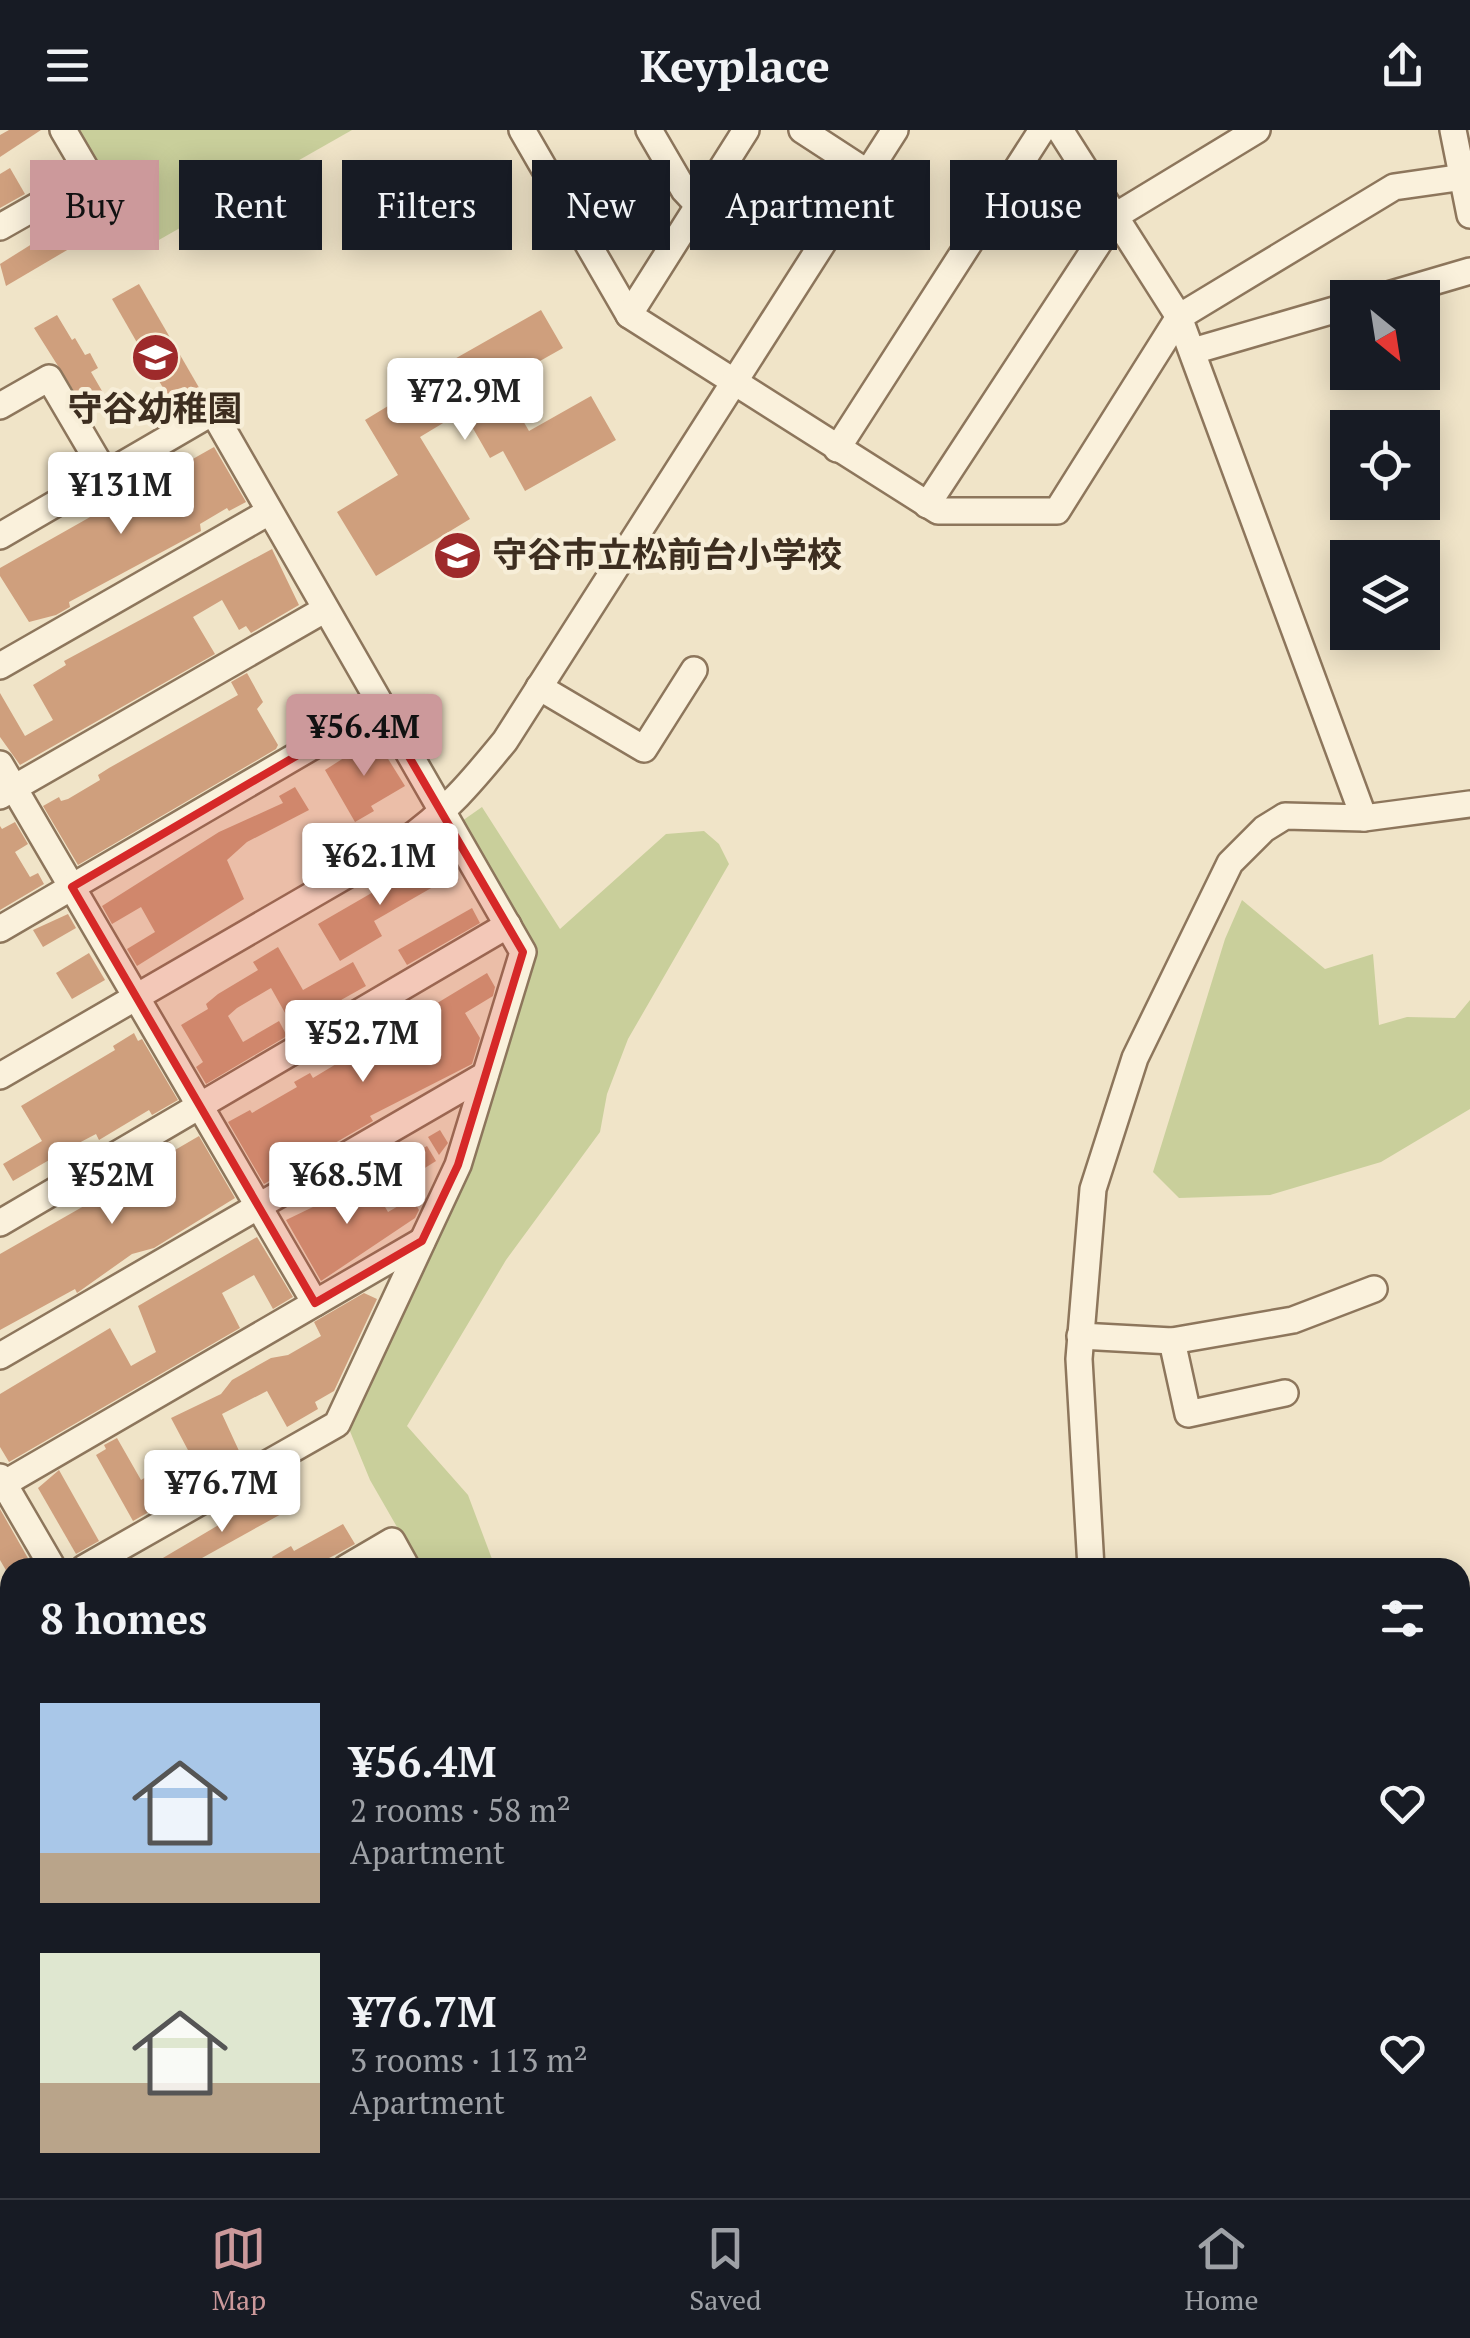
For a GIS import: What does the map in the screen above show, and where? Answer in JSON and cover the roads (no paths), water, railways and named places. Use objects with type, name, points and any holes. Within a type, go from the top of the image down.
[{"type":"street","points":[[0,227],[90,176],[63,130]]},
{"type":"street","points":[[522,130],[629,315],[938,511],[1057,511],[1179,317],[1394,187],[1465,176]]},
{"type":"street","points":[[649,130],[690,196]]},
{"type":"street","points":[[727,160],[746,130]]},
{"type":"street","points":[[802,130],[848,160]]},
{"type":"street","points":[[876,160],[896,130]]},
{"type":"street","points":[[838,449],[1042,130]]},
{"type":"street","points":[[1060,130],[1080,160]]},
{"type":"street","points":[[1117,214],[1257,130]]},
{"type":"street","points":[[1453,130],[1470,214]]},
{"type":"street","points":[[1117,217],[1179,317],[1193,351],[1364,818]]},
{"type":"street","points":[[629,315],[690,218]]},
{"type":"street","points":[[0,1076],[402,843],[443,812],[505,741],[819,250]]},
{"type":"street","points":[[926,505],[1093,250]]},
{"type":"street","points":[[1439,280],[1470,271]]},
{"type":"street","points":[[1193,351],[1330,311]]},
{"type":"street","points":[[0,406],[49,378],[106,475]]},
{"type":"street","points":[[0,536],[212,412],[523,952],[458,1165],[336,1424],[102,1558]]},
{"type":"street","points":[[0,666],[269,512]]},
{"type":"street","points":[[7,792],[324,610]]},
{"type":"street","points":[[540,687],[644,749],[694,670]]},
{"type":"street","points":[[0,929],[380,707]]},
{"type":"street","points":[[0,764],[7,792],[72,887],[315,1303]]},
{"type":"street","points":[[1091,1558],[1080,1336],[1093,1189],[1135,1058],[1230,863],[1264,828],[1285,816],[1364,818],[1470,804]]},
{"type":"street","points":[[0,1224],[508,926]]},
{"type":"street","points":[[0,1356],[485,1075]]},
{"type":"street","points":[[47,1558],[1,1482],[422,1241]]},
{"type":"street","points":[[1080,1336],[1172,1341],[1293,1320],[1374,1289]]},
{"type":"street","points":[[1172,1341],[1188,1414],[1285,1393]]},
{"type":"street","points":[[363,1558],[392,1541],[401,1558]]},
{"type":"place","name":"守谷幼稚園","points":[[155,357]]},
{"type":"place","name":"守谷市立松前台小学校","points":[[457,555]]}]
